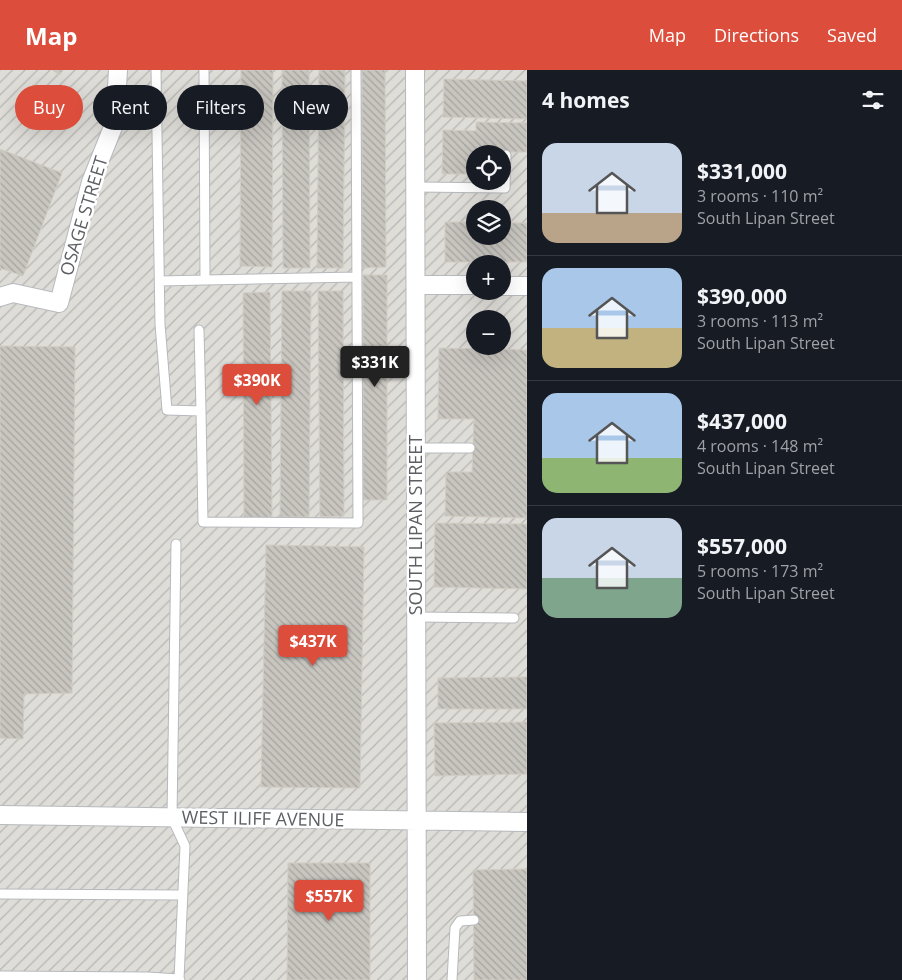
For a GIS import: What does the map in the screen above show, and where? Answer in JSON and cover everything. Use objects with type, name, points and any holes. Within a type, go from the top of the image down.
[{"type":"street","name":"OSAGE STREET","points":[[0,297],[13,293],[59,303],[91,182],[115,122],[118,70]]},
{"type":"street","name":"SOUTH LIPAN STREET","points":[[415,70],[417,980]]},
{"type":"street","points":[[416,285],[466,285]]},
{"type":"street","points":[[511,286],[527,286]]},
{"type":"street","name":"WEST ILIFF AVENUE","points":[[0,815],[527,822]]},
{"type":"lane","points":[[156,70],[160,324],[167,410],[201,411]]},
{"type":"lane","points":[[204,70],[204,280]]},
{"type":"lane","points":[[199,330],[203,522],[358,523],[356,70]]},
{"type":"lane","points":[[416,188],[466,188]]},
{"type":"lane","points":[[160,281],[356,277]]},
{"type":"lane","points":[[416,448],[470,448]]},
{"type":"lane","points":[[0,976],[180,979],[185,846],[172,818],[176,544]]},
{"type":"lane","points":[[416,617],[514,618]]},
{"type":"lane","points":[[0,894],[182,895]]},
{"type":"lane","points":[[452,980],[455,928],[460,921],[474,920]]},
{"type":"shaded area","points":[[0,70],[527,70],[527,980],[0,980]]},
{"type":"building","points":[[52,70],[63,70],[60,75]]},
{"type":"building","points":[[241,70],[273,70],[272,267],[240,266],[241,130],[264,130],[264,85],[241,85]]},
{"type":"building","points":[[282,70],[309,70],[309,85],[282,85]]},
{"type":"building","points":[[319,70],[345,70],[345,85],[319,85]]},
{"type":"building","points":[[362,70],[385,70],[386,267],[362,268]]},
{"type":"building","points":[[444,79],[527,81],[527,119],[443,117]]},
{"type":"building","points":[[476,122],[527,123],[527,152],[511,152],[511,145],[466,145],[466,174],[442,174],[443,130],[476,131]]},
{"type":"building","points":[[282,130],[309,130],[310,268],[283,268]]},
{"type":"building","points":[[318,130],[344,130],[343,268],[317,268]]},
{"type":"building","points":[[0,149],[62,173],[23,276],[0,268]]},
{"type":"building","points":[[445,222],[466,222],[466,245],[511,245],[511,223],[527,223],[527,262],[511,262],[511,255],[466,255],[466,262],[445,262]]},
{"type":"building","points":[[363,275],[387,275],[387,500],[363,500]]},
{"type":"building","points":[[282,291],[311,291],[309,517],[280,517]]},
{"type":"building","points":[[318,291],[343,291],[344,516],[320,517]]},
{"type":"building","points":[[270,292],[272,518],[244,518],[243,293]]},
{"type":"building","points":[[0,346],[75,347],[72,693],[24,694],[23,739],[0,738]]},
{"type":"building","points":[[439,348],[466,349],[466,355],[511,355],[511,350],[527,350],[527,518],[445,516],[446,472],[472,472],[474,419],[438,419]]},
{"type":"building","points":[[435,523],[527,524],[527,589],[434,587]]},
{"type":"building","points":[[266,545],[364,547],[360,788],[261,787]]},
{"type":"building","points":[[527,677],[527,709],[438,709],[438,678]]},
{"type":"building","points":[[527,722],[527,774],[435,776],[434,723]]},
{"type":"building","points":[[288,863],[370,863],[370,980],[287,980]]},
{"type":"building","points":[[527,869],[527,980],[474,980],[473,870]]}]
